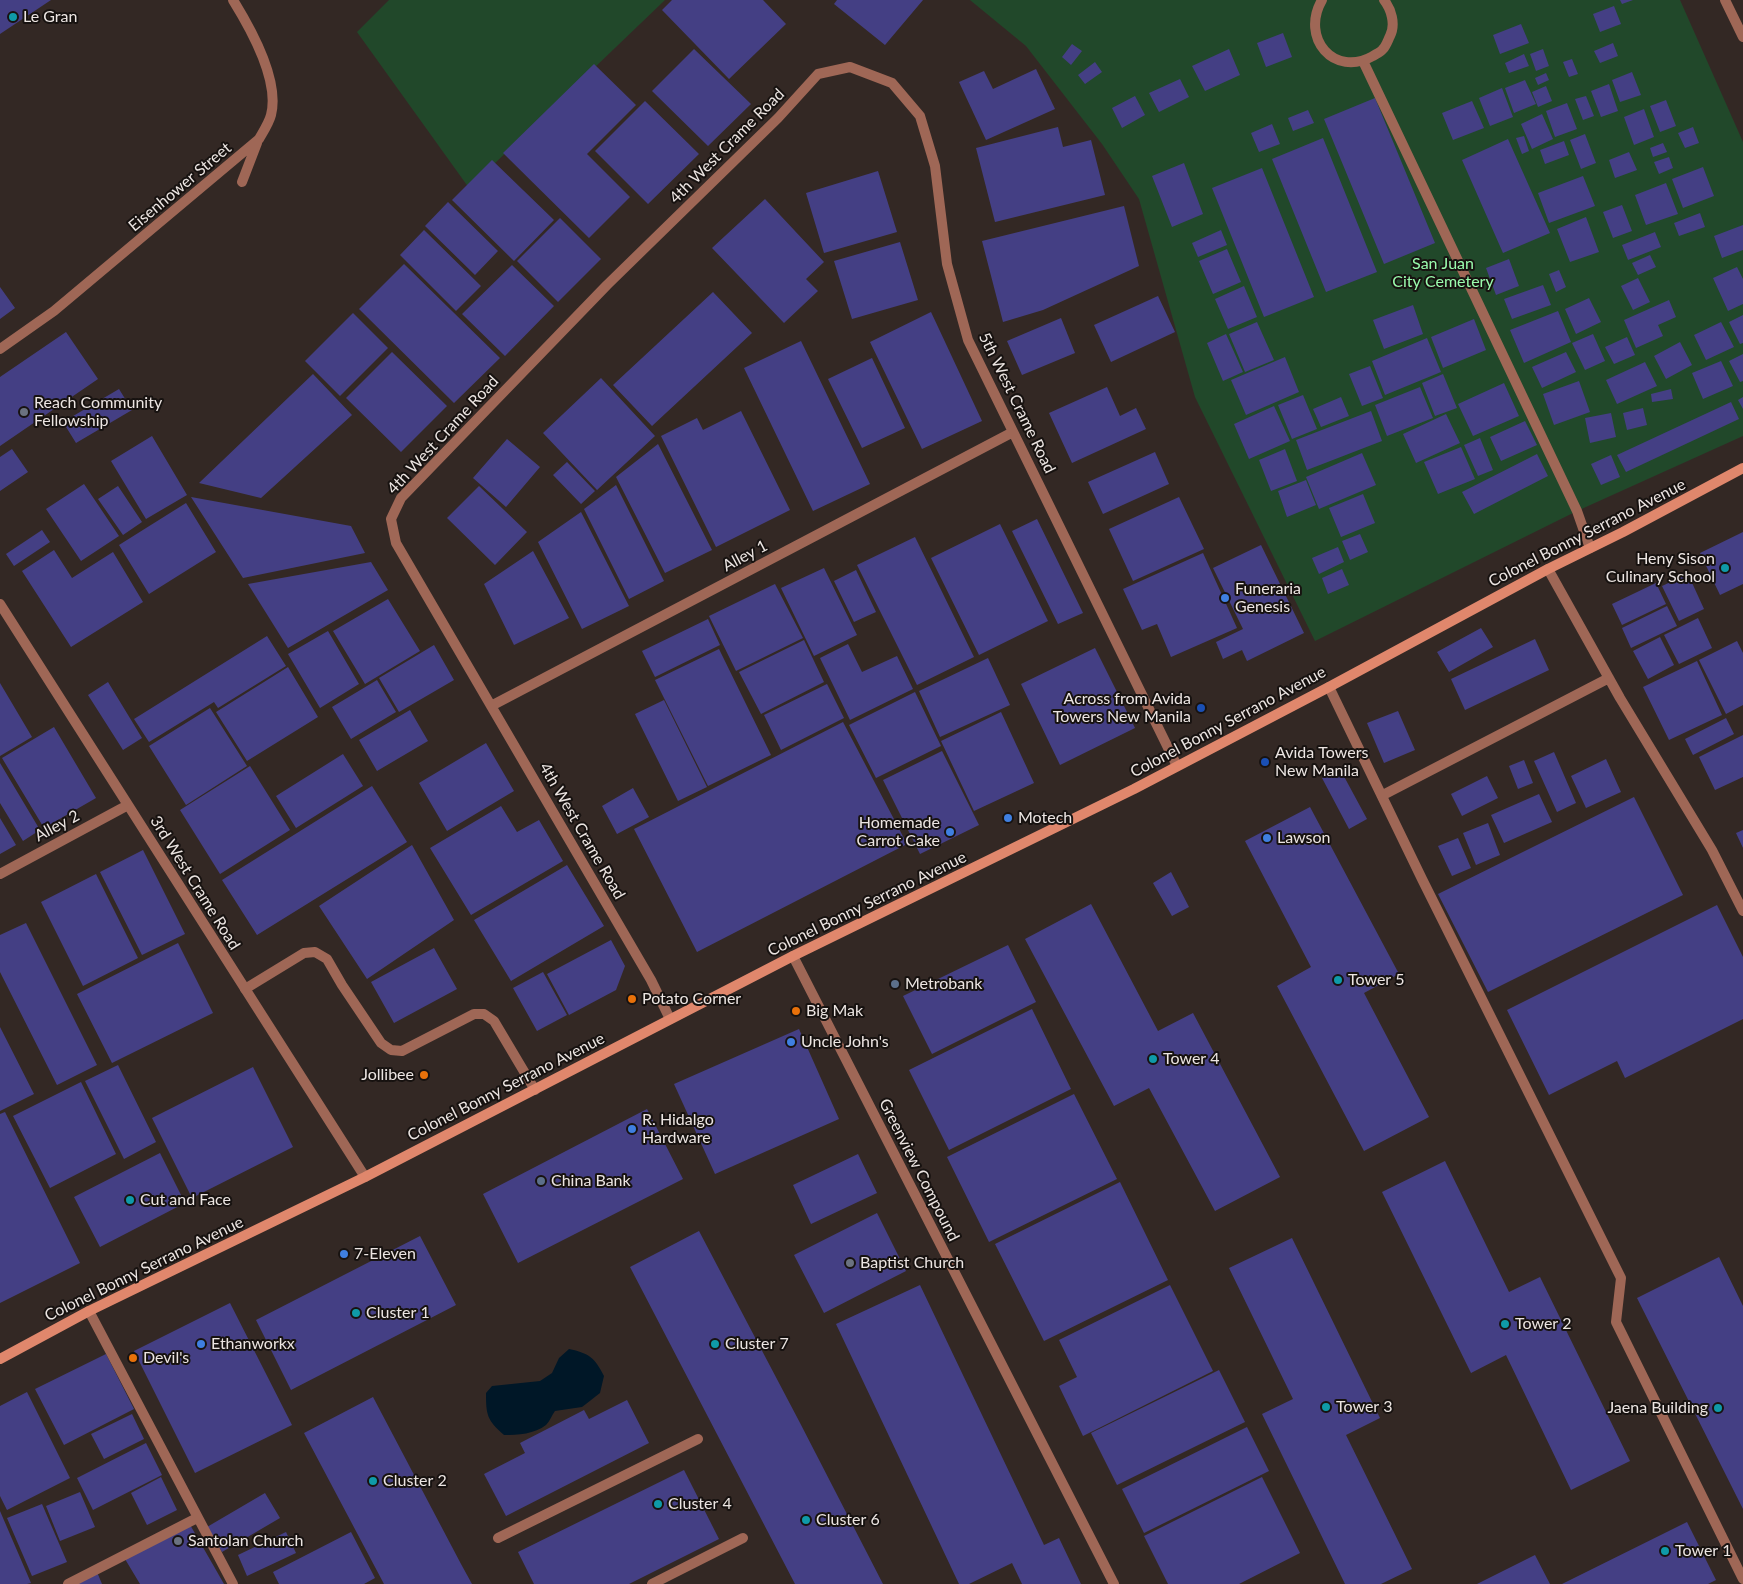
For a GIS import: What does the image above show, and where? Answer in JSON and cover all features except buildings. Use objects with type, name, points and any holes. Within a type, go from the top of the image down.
[{"type":"main road","name":"Colonel Bonny Serrano Avenue","points":[[0,1359],[89,1311],[365,1177],[793,956],[1103,805],[1743,468]]},
{"type":"street","name":"Eisenhower Street","points":[[0,349],[54,311],[259,139],[271,116],[273,88],[260,52],[233,0]]},
{"type":"street","points":[[1322,0],[1314,20],[1317,40],[1329,55],[1346,62],[1363,61],[1382,50],[1393,30],[1390,8],[1384,0]]},
{"type":"street","points":[[1725,0],[1743,37]]},
{"type":"street","points":[[1363,61],[1577,512],[1590,548]]},
{"type":"street","name":"5th West Crame Road","points":[[850,67],[892,83],[920,116],[935,166],[947,264],[968,340],[1177,766]]},
{"type":"street","name":"4th West Crame Road","points":[[670,1019],[651,980],[396,543],[391,519],[402,498],[601,291],[778,118],[818,74],[850,67]]},
{"type":"street","points":[[242,182],[259,139]]},
{"type":"street","name":"Alley 1","points":[[492,706],[1013,432]]},
{"type":"street","points":[[1548,569],[1609,678],[1712,850],[1743,911]]},
{"type":"street","name":"3rd West Crame Road","points":[[0,604],[365,1177]]},
{"type":"street","points":[[1383,795],[1609,678]]},
{"type":"street","points":[[1329,687],[1383,795],[1422,879],[1621,1278],[1616,1322],[1743,1579]]},
{"type":"street","name":"Alley 2","points":[[0,874],[128,805]]},
{"type":"street","points":[[245,989],[304,953],[315,952],[327,959],[381,1043],[391,1050],[402,1051],[474,1014],[484,1014],[494,1021],[535,1090]]},
{"type":"street","name":"Greenview Compound","points":[[793,956],[1114,1584]]},
{"type":"street","points":[[89,1311],[233,1584]]},
{"type":"street","points":[[498,1538],[698,1439]]},
{"type":"street","points":[[68,1584],[197,1518]]},
{"type":"street","points":[[652,1584],[743,1538]]},
{"type":"green space","points":[[389,0],[665,0],[469,188],[357,32]]},
{"type":"green space","name":"San Juan City Cemetery","points":[[970,0],[1680,0],[1743,142],[1743,436],[1577,511],[1315,641],[1195,397],[1139,199],[1102,144],[1026,46]]},
{"type":"water","points":[[569,1349],[582,1352],[591,1357],[598,1365],[604,1376],[600,1393],[582,1407],[555,1411],[549,1422],[542,1428],[532,1432],[504,1435],[489,1417],[486,1407],[486,1393],[492,1386],[540,1381],[552,1373],[559,1358]]},
{"type":"place","name":"Le Gran","points":[[13,17]]},
{"type":"place","name":"Reach Community Fellowship","points":[[24,412]]},
{"type":"place","name":"Heny Sison Culinary School","points":[[1725,568]]},
{"type":"place","name":"Funeraria Genesis","points":[[1225,598]]},
{"type":"place","name":"Across from Avida Towers New Manila","points":[[1201,708]]},
{"type":"place","name":"Avida Towers New Manila","points":[[1265,762]]},
{"type":"place","name":"Motech","points":[[1008,818]]},
{"type":"place","name":"Homemade Carrot Cake","points":[[950,832]]},
{"type":"place","name":"Lawson","points":[[1267,838]]},
{"type":"place","name":"Tower 5","points":[[1338,980]]},
{"type":"place","name":"Metrobank","points":[[895,984]]},
{"type":"place","name":"Potato Corner","points":[[632,999]]},
{"type":"place","name":"Big Mak","points":[[796,1011]]},
{"type":"place","name":"Uncle John's","points":[[791,1042]]},
{"type":"place","name":"Tower 4","points":[[1153,1059]]},
{"type":"place","name":"Jollibee","points":[[424,1075]]},
{"type":"place","name":"R. Hidalgo Hardware","points":[[632,1129]]},
{"type":"place","name":"China Bank","points":[[541,1181]]},
{"type":"place","name":"Cut and Face","points":[[130,1200]]},
{"type":"place","name":"7-Eleven","points":[[344,1254]]},
{"type":"place","name":"Baptist Church","points":[[850,1263]]},
{"type":"place","name":"Cluster 1","points":[[356,1313]]},
{"type":"place","name":"Tower 2","points":[[1505,1324]]},
{"type":"place","name":"Ethanworkx","points":[[201,1344]]},
{"type":"place","name":"Cluster 7","points":[[715,1344]]},
{"type":"place","name":"Devil's","points":[[133,1358]]},
{"type":"place","name":"Tower 3","points":[[1326,1407]]},
{"type":"place","name":"Jaena Building","points":[[1718,1408]]},
{"type":"place","name":"Cluster 2","points":[[373,1481]]},
{"type":"place","name":"Cluster 4","points":[[658,1504]]},
{"type":"place","name":"Cluster 6","points":[[806,1520]]},
{"type":"place","name":"Santolan Church","points":[[178,1541]]},
{"type":"place","name":"Tower 1","points":[[1665,1551]]}]
